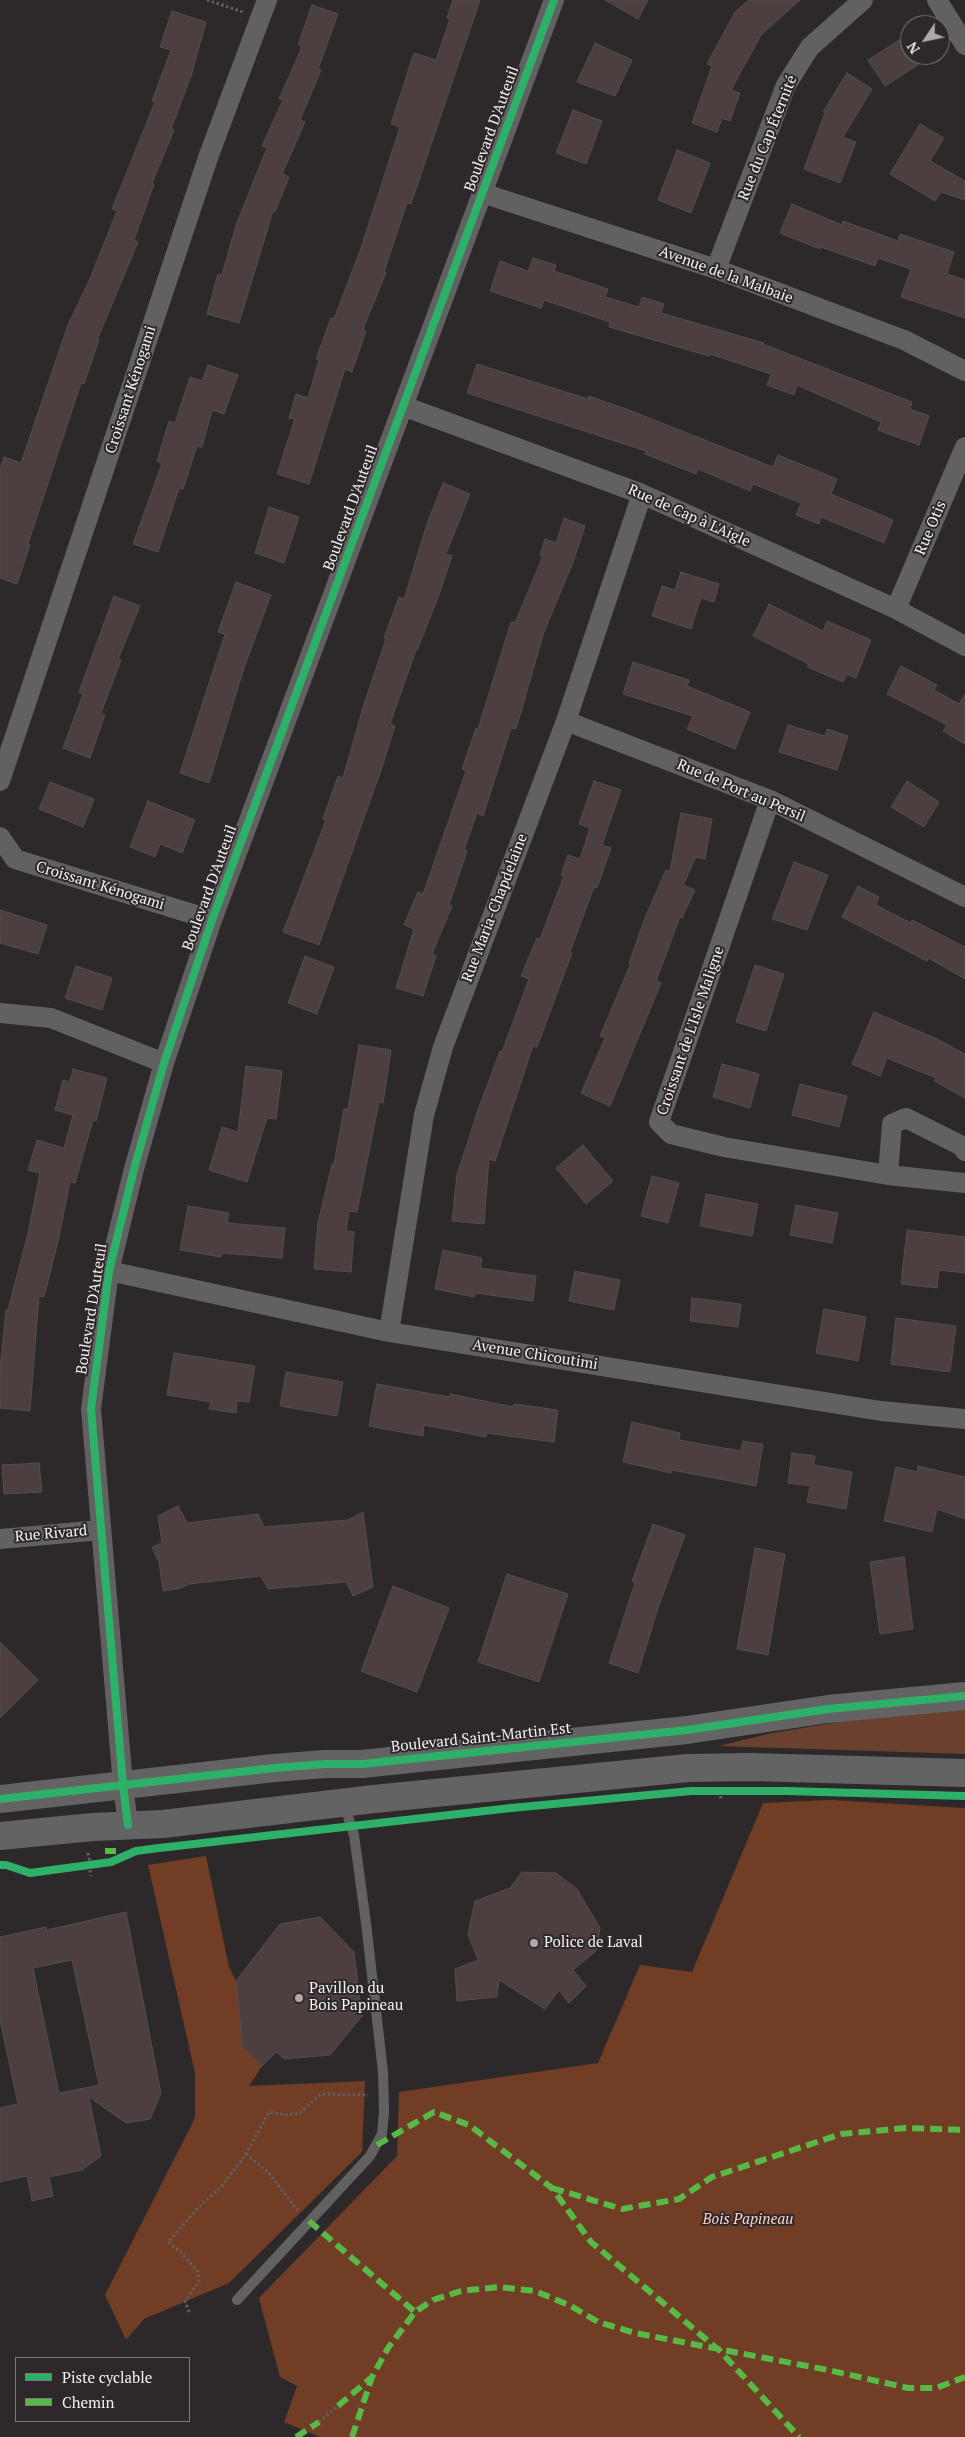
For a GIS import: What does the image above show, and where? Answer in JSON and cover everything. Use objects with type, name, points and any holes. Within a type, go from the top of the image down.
[{"type":"main road","name":"Boulevard Saint-Martin Est","points":[[0,1799],[325,1764],[362,1764],[687,1730],[828,1709],[965,1696]]},
{"type":"main road","points":[[524,1747],[528,1783]]},
{"type":"main road","points":[[325,1764],[344,1802]]},
{"type":"main road","points":[[0,1836],[128,1825],[163,1824],[344,1802],[688,1768],[751,1767],[965,1773]]},
{"type":"street","name":"Croissant Kénogami","points":[[0,781],[209,155],[267,0]]},
{"type":"street","name":"Boulevard D'Auteuil","points":[[128,1825],[91,1409],[109,1271],[134,1169],[164,1063],[212,920],[554,0]]},
{"type":"street","name":"Rue du Cap Éternité","points":[[716,269],[786,85],[810,47],[863,0]]},
{"type":"street","points":[[937,0],[965,46]]},
{"type":"street","name":"Avenue de la Malbaie","points":[[482,193],[716,269],[904,340],[965,371]]},
{"type":"street","name":"Rue de Cap à L'Aigle","points":[[403,406],[642,494],[896,609],[965,646]]},
{"type":"street","name":"Rue Otis","points":[[896,609],[965,447]]},
{"type":"street","name":"Rue Maria-Chapdelaine","points":[[389,1332],[424,1115],[442,1047],[566,721],[642,494]]},
{"type":"street","name":"Rue de Port au Persil","points":[[566,721],[770,800],[965,897]]},
{"type":"street","name":"Croissant de L'Isle Maligne","points":[[770,800],[659,1122],[670,1134],[724,1147],[888,1175],[965,1183]]},
{"type":"street","name":"Croissant Kénogami","points":[[0,837],[15,860],[212,920]]},
{"type":"street","points":[[0,1013],[51,1018],[164,1063]]},
{"type":"street","points":[[888,1175],[892,1124],[906,1118],[962,1146],[965,1150]]},
{"type":"street","name":"Avenue Chicoutimi","points":[[109,1271],[389,1332],[881,1411],[965,1419]]},
{"type":"street","name":"Rue Rivard","points":[[0,1539],[101,1530]]},
{"type":"lane","points":[[237,2300],[360,2168],[378,2145],[384,2123],[384,2093],[361,1883],[352,1826],[344,1802]]},
{"type":"path","points":[[207,0],[243,12]]},
{"type":"path","points":[[710,1791],[729,1791]]},
{"type":"path","points":[[720,1791],[721,1800]]},
{"type":"path","points":[[88,1853],[92,1865],[91,1876]]},
{"type":"path","points":[[82,1866],[92,1865]]},
{"type":"path","points":[[189,2312],[186,2301],[199,2281],[198,2272],[181,2252],[168,2242],[199,2207],[222,2186],[246,2154],[269,2112],[285,2115],[300,2113],[321,2094],[384,2093]]},
{"type":"path","points":[[246,2154],[268,2172],[295,2208],[309,2221]]},
{"type":"path","points":[[319,2422],[338,2406]]},
{"type":"shaded area","points":[[965,1708],[965,1754],[719,1746],[772,1733],[845,1721]]},
{"type":"green space","name":"Bois Papineau","points":[[830,1800],[965,1808],[965,2437],[320,2437],[284,2422],[297,2386],[280,2377],[259,2298],[397,2156],[399,2092],[598,2063],[640,1965],[692,1972],[763,1803]]},
{"type":"green space","points":[[206,1856],[229,1967],[236,1981],[243,2047],[262,2066],[249,2086],[365,2081],[362,2152],[229,2283],[144,2319],[126,2340],[105,2295],[195,2118],[195,2073],[148,1865]]},
{"type":"building","points":[[453,0],[480,0],[411,204],[407,203],[384,272],[386,273],[363,329],[366,331],[352,372],[345,369],[309,484],[277,474],[295,419],[289,418],[296,394],[308,398],[319,360],[316,359],[331,318],[334,319],[361,248],[400,127],[391,124],[414,53],[436,60],[450,19],[447,18]]},
{"type":"building","points":[[605,0],[648,0],[638,19]]},
{"type":"building","points":[[749,0],[800,0],[761,35],[731,90],[740,93],[730,121],[722,118],[717,132],[692,123],[712,66],[707,64],[735,12]]},
{"type":"building","points":[[312,5],[338,14],[318,69],[321,70],[300,120],[305,122],[282,174],[289,177],[275,212],[273,211],[239,323],[207,314],[218,274],[222,275],[236,225],[267,148],[262,146],[283,100],[279,99],[302,47],[298,45]]},
{"type":"building","points":[[172,11],[206,22],[191,76],[171,129],[174,130],[152,183],[154,184],[134,240],[138,242],[97,340],[99,340],[84,384],[81,383],[28,544],[30,545],[17,584],[0,578],[0,469],[4,457],[21,463],[68,325],[89,281],[117,211],[112,209],[155,102],[152,101],[171,50],[160,47]]},
{"type":"building","points":[[900,40],[900,65],[918,65],[885,86],[868,60]]},
{"type":"building","points":[[595,43],[632,60],[615,96],[577,82]]},
{"type":"building","points":[[847,73],[872,89],[843,137],[856,142],[840,183],[804,169],[825,113],[823,112]]},
{"type":"building","points":[[573,110],[602,121],[586,164],[556,153]]},
{"type":"building","points":[[920,124],[944,138],[930,161],[965,181],[965,200],[941,192],[935,201],[890,174]]},
{"type":"building","points":[[677,150],[710,163],[691,213],[658,200]]},
{"type":"building","points":[[792,204],[842,225],[843,221],[898,241],[900,234],[954,252],[947,274],[965,280],[965,318],[901,297],[911,269],[878,258],[875,266],[821,247],[820,249],[780,233]]},
{"type":"building","points":[[533,258],[556,265],[554,271],[608,289],[605,297],[639,307],[642,297],[664,304],[661,313],[764,343],[912,402],[910,409],[929,416],[919,445],[878,430],[881,422],[797,385],[794,395],[767,385],[771,374],[710,354],[709,356],[609,327],[610,322],[544,300],[541,308],[490,291],[500,261],[528,271]]},
{"type":"building","points":[[477,364],[588,399],[589,396],[773,467],[778,455],[837,479],[831,494],[893,520],[884,543],[821,517],[819,524],[796,515],[801,503],[753,484],[750,491],[698,469],[696,474],[645,454],[646,451],[467,393]]},
{"type":"building","points":[[208,365],[238,375],[224,414],[212,410],[202,447],[197,446],[183,489],[179,488],[158,552],[133,544],[162,463],[157,461],[169,421],[175,423],[190,377],[202,381]]},
{"type":"building","points":[[443,483],[470,494],[446,554],[452,556],[390,724],[395,726],[381,770],[319,945],[283,932],[326,820],[323,819],[338,776],[343,778],[364,704],[386,639],[384,638],[399,597],[404,599],[428,521]]},
{"type":"building","points":[[269,507],[299,517],[284,563],[255,553]]},
{"type":"building","points":[[564,518],[585,526],[572,565],[544,632],[516,729],[511,728],[483,816],[477,813],[464,850],[467,851],[449,905],[452,906],[432,954],[436,956],[423,996],[396,988],[414,929],[404,925],[418,892],[423,894],[466,771],[462,769],[476,728],[478,729],[511,622],[515,623],[543,556],[540,555],[545,539],[556,543]]},
{"type":"building","points":[[681,572],[719,584],[714,602],[701,598],[691,629],[652,616],[662,586],[675,590]]},
{"type":"building","points":[[236,582],[271,595],[244,668],[209,783],[180,773],[225,634],[218,632]]},
{"type":"building","points":[[114,596],[140,606],[118,659],[121,660],[101,713],[105,715],[90,758],[63,748],[83,694],[79,692]]},
{"type":"building","points":[[769,604],[823,631],[827,621],[871,640],[856,678],[847,674],[843,682],[807,667],[809,664],[753,636]]},
{"type":"building","points":[[633,662],[689,680],[687,686],[750,712],[735,749],[687,729],[693,716],[623,694]]},
{"type":"building","points":[[901,666],[937,685],[934,690],[959,704],[965,694],[965,744],[943,731],[947,725],[887,694]]},
{"type":"building","points":[[788,725],[825,736],[827,729],[848,736],[837,770],[779,752]]},
{"type":"building","points":[[594,781],[621,790],[602,845],[611,848],[597,888],[594,887],[537,1047],[533,1046],[495,1161],[489,1159],[484,1224],[452,1221],[457,1175],[478,1110],[529,979],[521,976],[537,938],[540,939],[564,876],[561,875],[568,855],[580,859],[590,828],[579,824]]},
{"type":"building","points":[[907,781],[939,802],[924,827],[891,807]]},
{"type":"building","points":[[50,782],[94,799],[83,827],[39,809]]},
{"type":"building","points":[[148,801],[195,820],[182,853],[160,844],[155,857],[130,847]]},
{"type":"building","points":[[681,813],[712,819],[705,859],[696,857],[683,885],[695,890],[682,918],[680,917],[656,981],[661,983],[610,1106],[581,1093],[605,1038],[600,1036],[631,963],[629,963],[645,918],[666,870],[670,871]]},
{"type":"building","points":[[794,862],[828,875],[807,930],[772,919]]},
{"type":"building","points":[[858,886],[879,897],[876,905],[911,923],[912,920],[965,947],[965,979],[928,958],[927,961],[842,917]]},
{"type":"building","points":[[0,910],[47,925],[38,954],[0,943]]},
{"type":"building","points":[[305,956],[334,967],[317,1014],[288,1003]]},
{"type":"building","points":[[755,965],[784,974],[766,1031],[736,1022]]},
{"type":"building","points":[[76,966],[112,978],[102,1010],[65,998]]},
{"type":"building","points":[[874,1012],[937,1039],[965,1054],[965,1098],[934,1081],[936,1078],[887,1058],[880,1076],[852,1064]]},
{"type":"building","points":[[359,1045],[391,1050],[383,1103],[379,1102],[357,1212],[349,1211],[346,1231],[354,1232],[351,1272],[314,1269],[318,1223],[332,1164],[334,1164],[344,1109],[348,1109]]},
{"type":"building","points":[[722,1064],[759,1074],[750,1108],[713,1097]]},
{"type":"building","points":[[246,1066],[282,1071],[276,1119],[267,1118],[247,1182],[209,1170],[222,1127],[238,1132]]},
{"type":"building","points":[[73,1069],[107,1078],[96,1121],[93,1120],[75,1183],[70,1182],[44,1297],[39,1296],[30,1411],[0,1408],[0,1369],[6,1310],[8,1310],[28,1233],[40,1173],[28,1170],[37,1140],[64,1148],[73,1115],[55,1110],[63,1080],[70,1082]]},
{"type":"building","points":[[800,1084],[847,1096],[839,1127],[792,1115]]},
{"type":"building","points":[[583,1145],[613,1181],[586,1204],[556,1168]]},
{"type":"building","points":[[652,1176],[679,1183],[668,1223],[641,1216]]},
{"type":"building","points":[[706,1194],[758,1204],[752,1236],[700,1226]]},
{"type":"building","points":[[796,1205],[838,1213],[832,1243],[790,1235]]},
{"type":"building","points":[[188,1206],[229,1213],[227,1223],[285,1228],[282,1258],[222,1253],[221,1257],[180,1250]]},
{"type":"building","points":[[907,1230],[965,1237],[965,1273],[939,1270],[937,1288],[901,1284]]},
{"type":"building","points":[[443,1250],[482,1258],[480,1268],[536,1276],[533,1301],[475,1293],[474,1297],[435,1289]]},
{"type":"building","points":[[575,1271],[620,1280],[614,1310],[569,1301]]},
{"type":"building","points":[[692,1298],[741,1304],[738,1327],[690,1321]]},
{"type":"building","points":[[824,1309],[866,1317],[858,1361],[816,1353]]},
{"type":"building","points":[[896,1318],[956,1326],[950,1372],[891,1364]]},
{"type":"building","points":[[174,1353],[255,1366],[249,1402],[237,1401],[236,1413],[209,1409],[211,1402],[167,1395]]},
{"type":"building","points":[[286,1372],[343,1382],[337,1416],[280,1406]]},
{"type":"building","points":[[377,1384],[449,1397],[450,1394],[513,1407],[514,1404],[558,1410],[554,1442],[486,1433],[486,1437],[424,1425],[423,1436],[369,1426]]},
{"type":"building","points":[[632,1422],[680,1433],[679,1440],[741,1451],[743,1441],[763,1444],[756,1486],[672,1470],[671,1473],[623,1462]]},
{"type":"building","points":[[792,1453],[815,1456],[814,1465],[852,1472],[846,1509],[807,1502],[810,1486],[788,1483]]},
{"type":"building","points":[[39,1463],[42,1492],[4,1494],[2,1465]]},
{"type":"building","points":[[918,1466],[965,1477],[965,1519],[937,1509],[932,1532],[884,1521],[896,1467],[917,1472]]},
{"type":"building","points":[[178,1506],[187,1523],[258,1514],[264,1527],[348,1520],[363,1512],[373,1587],[353,1596],[346,1582],[268,1589],[261,1576],[189,1584],[181,1588],[163,1591],[159,1562],[152,1547],[162,1543],[158,1516]]},
{"type":"building","points":[[653,1524],[685,1535],[658,1608],[638,1673],[609,1663],[635,1583],[632,1581]]},
{"type":"building","points":[[755,1548],[785,1554],[768,1655],[737,1649]]},
{"type":"building","points":[[904,1557],[913,1629],[880,1634],[870,1562]]},
{"type":"building","points":[[507,1574],[568,1594],[539,1682],[478,1662]]},
{"type":"building","points":[[393,1586],[449,1608],[417,1692],[361,1671]]},
{"type":"building","points":[[0,1642],[38,1680],[0,1718]]},
{"type":"building","name":"Police de Laval","points":[[522,1872],[556,1873],[577,1889],[600,1928],[596,1951],[573,1970],[586,1986],[569,2003],[559,1990],[545,2009],[499,1980],[497,1997],[457,2001],[455,1969],[478,1960],[468,1934],[475,1901],[510,1888]]},
{"type":"building","points":[[126,1912],[161,2094],[150,2119],[126,2123],[89,2097],[101,2156],[82,2170],[49,2177],[53,2196],[32,2201],[27,2176],[0,2182],[0,2108],[18,2104],[0,2020],[0,1937],[46,1927],[47,1930]],"holes":[[[72,1960],[99,2085],[59,2093],[33,1968]]]},
{"type":"building","name":"Pavillon du Bois Papineau","points":[[320,1917],[354,1952],[362,2016],[330,2055],[284,2059],[276,2052],[262,2066],[243,2047],[236,1981],[280,1924]]},
{"type":"marked path","points":[[105,1851],[116,1851]]},
{"type":"marked path","points":[[377,2145],[434,2112],[469,2125],[552,2188],[591,2242],[720,2351],[799,2437]]},
{"type":"marked path","points":[[552,2188],[622,2209],[679,2199],[712,2177],[841,2134],[906,2128],[965,2130]]},
{"type":"marked path","points":[[309,2221],[415,2312]]},
{"type":"marked path","points":[[338,2406],[372,2377],[388,2348],[415,2312],[433,2300],[461,2291],[499,2287],[535,2291],[571,2306],[598,2322],[635,2333],[828,2370],[908,2388],[936,2388],[965,2377]]},
{"type":"marked path","points":[[352,2437],[372,2377]]},
{"type":"marked path","points":[[296,2437],[319,2422]]},
{"type":"cycle path","points":[[128,1825],[91,1409],[109,1271],[134,1169],[164,1063],[212,920],[554,0]]},
{"type":"cycle path","points":[[0,1799],[274,1768],[325,1764],[362,1764],[687,1730],[828,1709],[965,1696]]},
{"type":"cycle path","points":[[0,1865],[6,1865],[30,1873],[111,1862],[136,1851],[159,1848],[511,1808],[691,1791],[787,1791],[965,1796]]},
{"type":"place","name":"Police de Laval","points":[[534,1943]]},
{"type":"place","name":"Pavillon du Bois Papineau","points":[[299,1998]]}]
